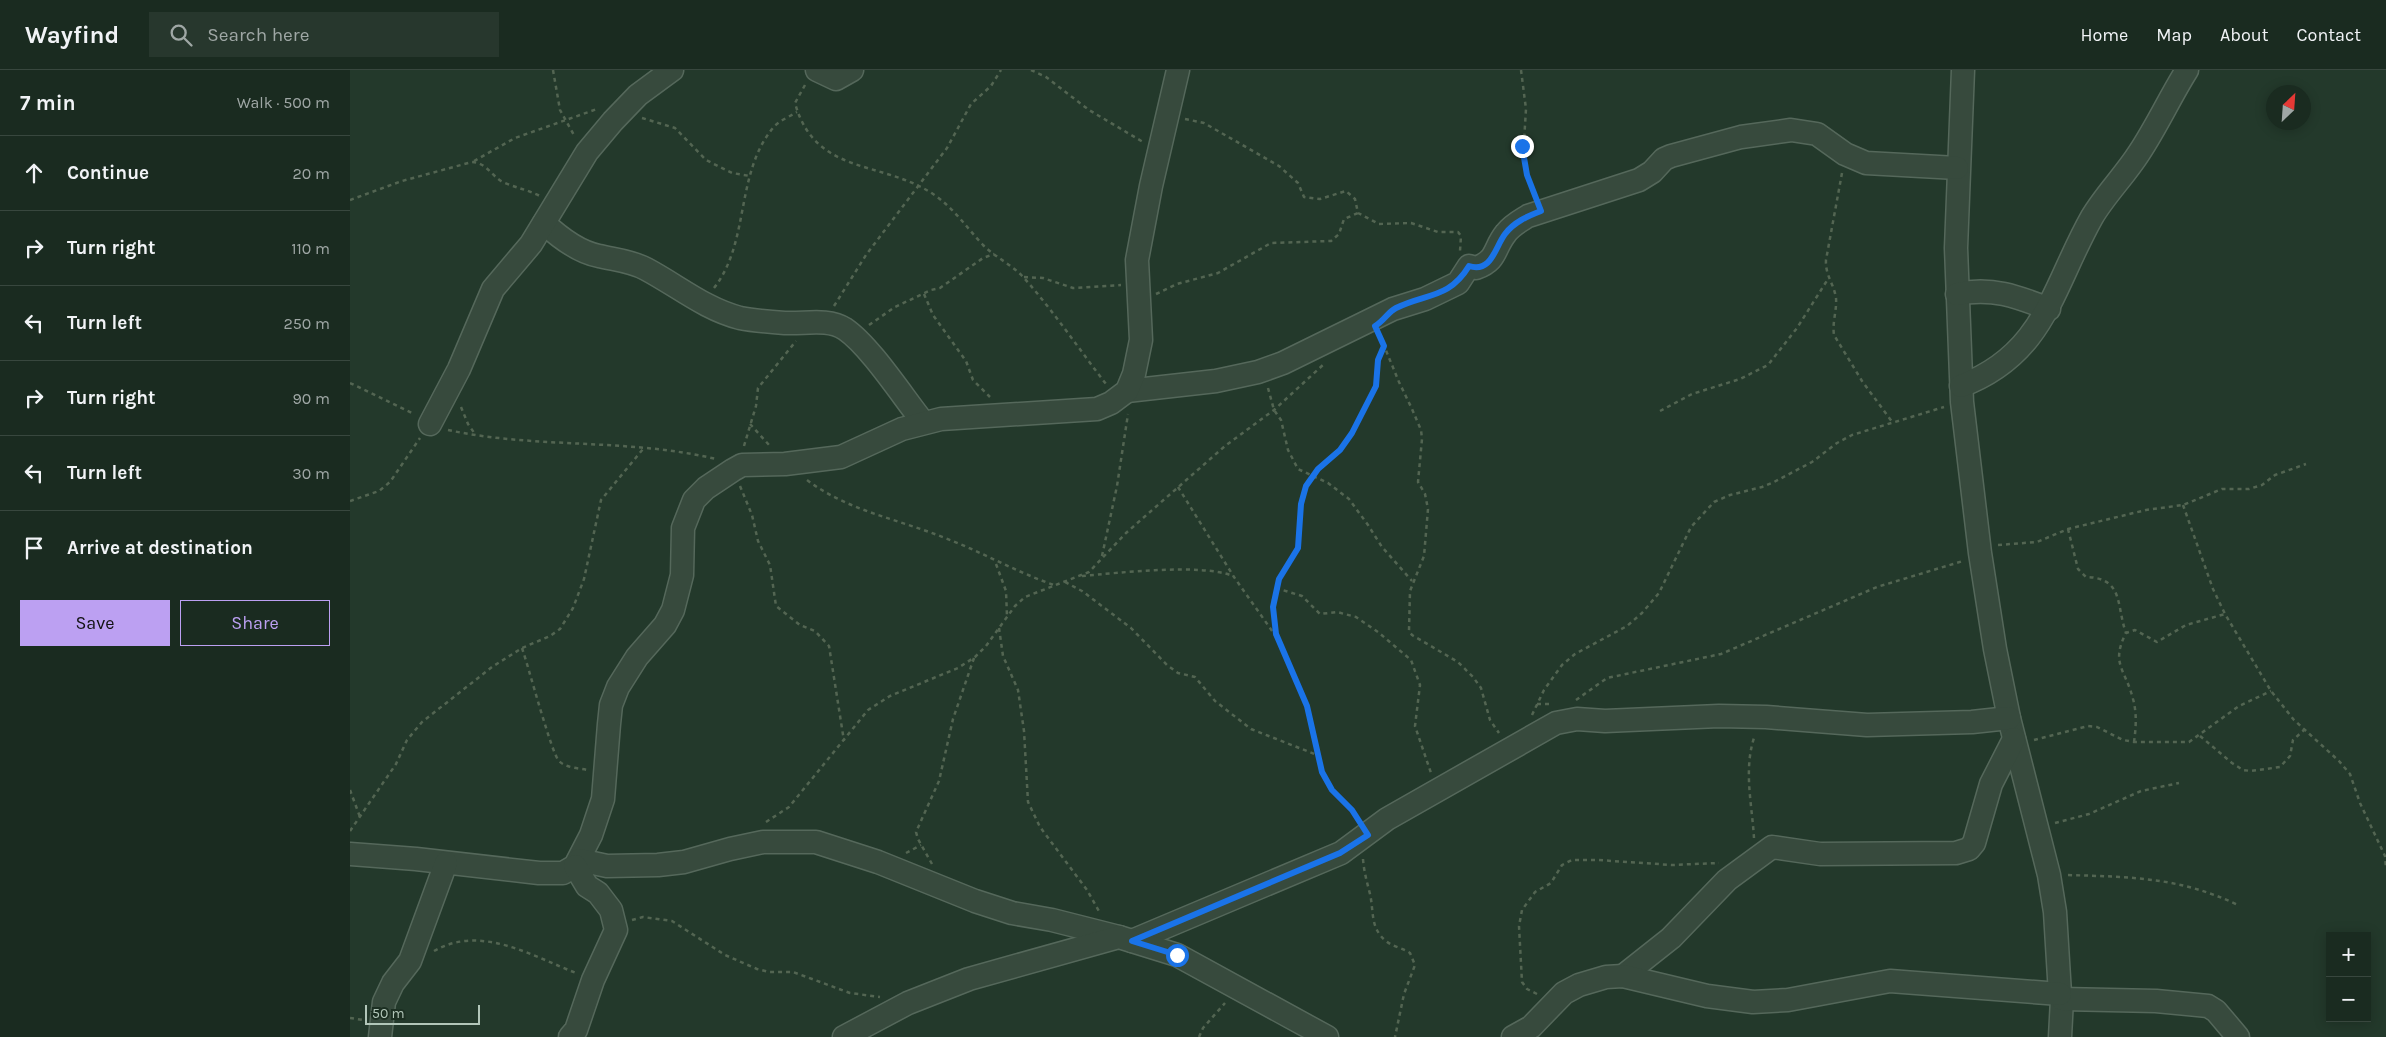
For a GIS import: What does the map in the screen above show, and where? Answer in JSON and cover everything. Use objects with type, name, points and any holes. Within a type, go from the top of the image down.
[{"type":"street","points":[[426,430],[458,369],[489,295],[531,244],[587,152],[627,106],[672,70]]},
{"type":"street","points":[[813,74],[836,79],[852,70]]},
{"type":"street","points":[[1126,394],[1134,374],[1141,340],[1137,260],[1151,186],[1178,70]]},
{"type":"street","points":[[1963,70],[1958,168],[1957,294],[1961,394],[1980,550],[2009,718],[2049,875],[2055,912],[2061,996],[2060,1037]]},
{"type":"street","points":[[1961,394],[2013,356],[2049,309],[2064,270],[2093,215],[2139,153],[2187,70]]},
{"type":"street","points":[[350,854],[539,873],[563,873],[577,863],[598,815],[604,784],[611,705],[618,687],[629,668],[665,625],[673,610],[682,575],[683,528],[688,511],[694,500],[706,488],[738,466],[785,464],[841,458],[902,429],[923,422],[1009,416],[1034,412],[1098,409],[1126,394],[1216,381],[1258,372],[1283,363],[1393,309],[1443,291],[1458,283],[1469,266],[1476,268],[1486,265],[1492,260],[1505,234],[1528,216],[1638,180],[1652,172],[1664,159],[1671,156],[1741,137],[1776,131],[1806,131],[1826,139],[1845,154],[1866,163],[1958,168]]},
{"type":"street","points":[[549,213],[577,247],[597,256],[628,261],[705,304],[742,318],[787,323],[836,324],[847,331],[882,369],[923,422]]},
{"type":"street","points":[[1957,294],[1985,290],[2011,295],[2049,309]]},
{"type":"street","points":[[844,1037],[908,1003],[969,979],[1119,937],[1340,853],[1387,819],[1556,723],[1577,719],[1605,721],[1682,716],[1766,717],[1867,725],[2009,718]]},
{"type":"street","points":[[1623,976],[1671,938],[1712,893],[1772,847],[1820,854],[1964,852],[1974,843],[1991,784],[2015,742]]},
{"type":"street","points":[[577,863],[607,866],[658,865],[684,862],[763,842],[816,842],[854,853],[942,889],[1012,913],[1052,920],[1119,937],[1177,955],[1328,1037]]},
{"type":"street","points":[[380,1037],[384,1002],[393,983],[410,961],[446,863]]},
{"type":"street","points":[[570,1037],[576,1030],[593,980],[616,930],[611,910],[598,893],[587,886],[577,863]]},
{"type":"street","points":[[1513,1037],[1531,1027],[1551,1004],[1564,993],[1579,985],[1606,977],[1623,976],[1707,996],[1753,1002],[1788,1000],[1890,981],[2061,996],[2208,1006],[2216,1011],[2238,1037]]},
{"type":"path","points":[[553,70],[556,93],[565,122],[587,152]]},
{"type":"path","points":[[844,742],[829,646],[815,631],[800,625],[776,606],[770,565],[758,541],[738,466],[761,384],[816,323],[833,308],[866,255],[947,148],[971,104],[991,86],[1001,70]]},
{"type":"path","points":[[1031,70],[1046,77],[1089,110],[1160,151]]},
{"type":"path","points":[[1521,70],[1526,109],[1523,158],[1527,175],[1541,211]]},
{"type":"path","points":[[813,74],[796,98],[797,112],[810,136],[827,151],[854,164],[918,185],[956,213],[984,247],[1024,277],[1126,394],[1102,558]]},
{"type":"path","points":[[627,106],[638,116],[675,128],[706,160],[732,173],[750,176]]},
{"type":"path","points":[[705,304],[724,275],[733,252],[750,176],[760,149],[772,129],[797,112]]},
{"type":"path","points":[[1169,114],[1204,123],[1235,139],[1291,176],[1298,183],[1304,197],[1320,199],[1346,191],[1351,193],[1356,199],[1358,213]]},
{"type":"path","points":[[350,200],[402,181],[472,162],[515,138],[565,122]]},
{"type":"path","points":[[1845,154],[1825,270],[1834,290],[1836,301],[1834,335],[1858,375],[1893,423]]},
{"type":"path","points":[[472,162],[480,162],[505,183],[529,190],[549,213]]},
{"type":"path","points":[[1358,213],[1379,224],[1411,223],[1438,232],[1458,232],[1461,236],[1461,256],[1469,266]]},
{"type":"path","points":[[1024,277],[1043,278],[1073,288],[1087,289],[1119,284],[1140,294],[1218,273],[1271,244],[1331,241],[1339,234],[1344,219],[1358,213]]},
{"type":"path","points":[[847,331],[859,332],[876,318],[924,293],[940,288],[984,258],[994,254]]},
{"type":"path","points":[[1660,411],[1692,394],[1740,380],[1768,365],[1810,309],[1828,279]]},
{"type":"path","points":[[924,293],[933,315],[966,360],[973,380],[1009,416]]},
{"type":"path","points":[[1378,331],[1421,430],[1418,482],[1425,494],[1428,509],[1424,556],[1412,581],[1409,631],[1458,662],[1473,677],[1481,688],[1490,720],[1501,736],[1504,752]]},
{"type":"path","points":[[1276,634],[1273,607],[1276,588],[1298,548],[1301,504],[1311,477],[1340,450],[1352,433],[1376,386],[1378,360],[1384,346]]},
{"type":"path","points":[[760,827],[789,807],[844,742],[860,719],[878,703],[890,696],[958,668],[975,657],[986,646],[1007,616],[1025,597],[1089,572],[1178,487],[1241,433],[1274,410],[1325,363]]},
{"type":"path","points":[[1258,372],[1267,385],[1274,410],[1281,420],[1286,444],[1298,469],[1311,477],[1328,483],[1349,499],[1382,547],[1412,581]]},
{"type":"path","points":[[350,383],[409,411],[426,430]]},
{"type":"path","points":[[1525,739],[1544,690],[1562,665],[1575,654],[1613,635],[1642,613],[1659,592],[1691,527],[1714,502],[1730,495],[1762,487],[1812,462],[1836,443],[1852,435],[1893,423],[1961,394]]},
{"type":"path","points":[[750,424],[785,464],[840,501],[871,514],[903,522],[958,543],[981,552],[996,562],[1055,585]]},
{"type":"path","points":[[350,501],[379,491],[426,430],[437,427],[481,435],[643,449],[711,458],[738,466]]},
{"type":"path","points":[[350,831],[396,764],[413,732],[422,722],[492,667],[522,648],[550,636],[565,621],[584,579],[600,500],[643,449]]},
{"type":"path","points":[[1572,701],[1586,694],[1595,685],[1608,678],[1720,654],[1877,587],[1900,578],[1942,569],[1980,550],[2037,542],[2068,529],[2146,510],[2183,505],[2222,489],[2249,489],[2262,485],[2275,475],[2306,464]]},
{"type":"path","points":[[1178,487],[1234,577],[1276,634],[1307,706],[1322,772],[1332,790],[1352,810],[1366,836],[1364,876],[1370,894],[1374,925],[1386,942],[1410,953],[1415,965],[1404,994],[1395,1037]]},
{"type":"path","points":[[2183,505],[2213,589],[2225,614],[2271,691],[2304,730],[2339,761],[2350,774],[2360,803],[2384,856],[2386,869]]},
{"type":"path","points":[[2068,529],[2078,569],[2086,578],[2104,578],[2111,584],[2117,595],[2126,633],[2118,649],[2120,664],[2134,700],[2134,742]]},
{"type":"path","points":[[996,562],[1006,591],[1007,616]]},
{"type":"path","points":[[1078,576],[1192,571],[1222,572],[1234,577]]},
{"type":"path","points":[[1065,582],[1082,591],[1132,628],[1167,665],[1178,673],[1195,678],[1215,700],[1251,729],[1260,735],[1282,740],[1317,755]]},
{"type":"path","points":[[1276,588],[1302,596],[1320,614],[1337,612],[1356,617],[1378,632],[1411,660],[1420,684],[1415,726],[1437,791]]},
{"type":"path","points":[[2126,633],[2136,630],[2157,642],[2186,625],[2225,614]]},
{"type":"path","points":[[1000,628],[1003,656],[1018,690],[1024,731],[1028,802],[1040,826],[1119,937]]},
{"type":"path","points":[[522,648],[549,732],[553,754],[563,765],[588,770],[604,784]]},
{"type":"path","points":[[942,889],[930,859],[916,832],[939,781],[953,719],[975,657]]},
{"type":"path","points":[[2015,742],[2088,726],[2097,727],[2123,740],[2134,742],[2189,742],[2200,736],[2214,723],[2239,706],[2271,691]]},
{"type":"path","points":[[1537,704],[1559,703]]},
{"type":"path","points":[[1551,1004],[1527,988],[1522,982],[1520,918],[1528,901],[1535,892],[1551,883],[1554,874],[1562,865],[1572,860],[1672,865],[1750,863],[1749,753],[1757,730],[1766,717]]},
{"type":"path","points":[[2200,736],[2232,763],[2251,772],[2280,767],[2290,756],[2293,740],[2304,730]]},
{"type":"path","points":[[2036,826],[2089,814],[2141,791],[2179,783]]},
{"type":"path","points":[[350,790],[360,817]]},
{"type":"path","points":[[2049,875],[2158,879],[2197,888],[2238,905]]},
{"type":"path","points":[[616,930],[629,921],[642,917],[672,921],[724,955],[757,969],[769,972],[792,972],[850,993],[908,1003]]},
{"type":"path","points":[[434,952],[457,942],[490,941],[593,980]]},
{"type":"path","points":[[1199,1037],[1220,1007],[1242,990]]},
{"type":"route","points":[[1177,955],[1132,941],[1340,853],[1368,835],[1352,810],[1332,790],[1322,772],[1307,706],[1276,634],[1273,600],[1279,579],[1298,548],[1301,528],[1301,504],[1306,486],[1311,477],[1340,450],[1352,433],[1376,386],[1378,360],[1384,346],[1375,326],[1386,319],[1393,309],[1425,299],[1458,283],[1469,266],[1476,268],[1486,265],[1492,260],[1505,234],[1528,216],[1541,211],[1527,175],[1522,146]]}]
